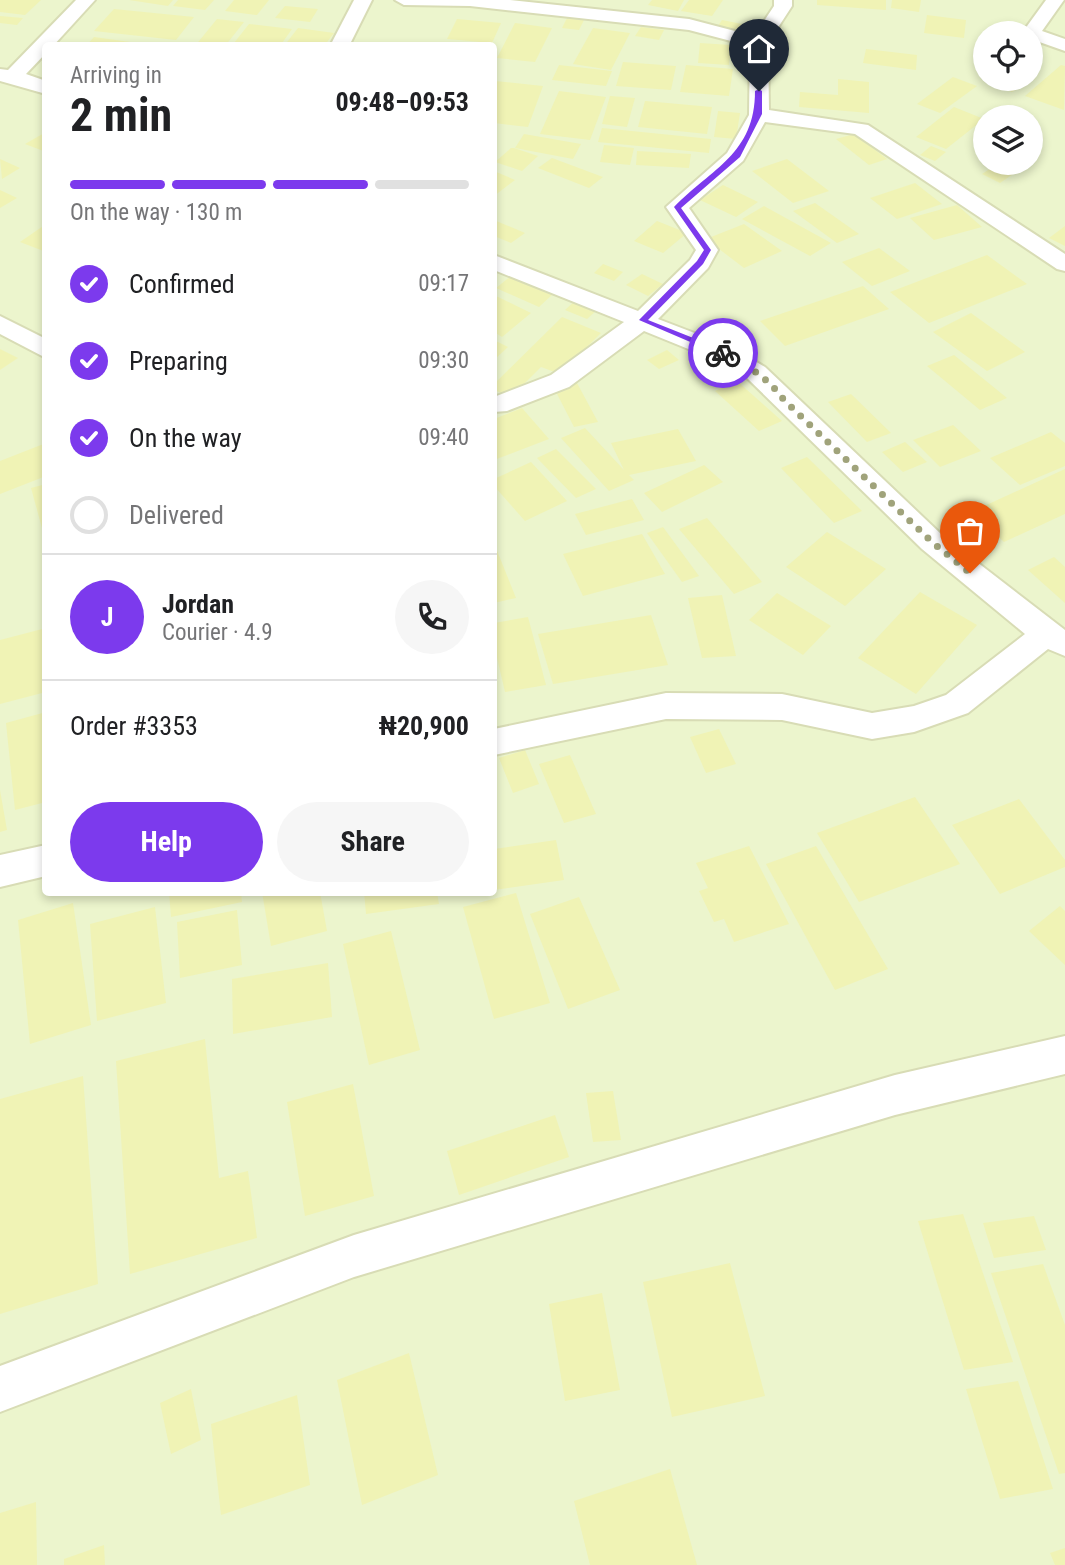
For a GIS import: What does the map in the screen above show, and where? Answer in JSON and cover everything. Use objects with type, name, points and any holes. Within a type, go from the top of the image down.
[{"type":"street","points":[[42,87],[6,75],[86,0]]},
{"type":"street","points":[[341,42],[363,0]]},
{"type":"street","points":[[404,0],[470,1],[689,25],[759,43]]},
{"type":"street","points":[[498,405],[560,381],[643,320],[700,262],[708,250],[677,207],[736,157],[759,114],[759,43],[783,6],[783,0]]},
{"type":"street","points":[[1055,0],[1031,33],[1065,46]]},
{"type":"street","points":[[759,114],[861,130],[1065,264]]},
{"type":"street","points":[[497,263],[643,320],[750,366],[770,382],[784,400],[932,542],[1056,639],[957,704],[914,719],[872,726],[782,707],[666,706],[497,741]]},
{"type":"street","points":[[0,324],[42,348]]},
{"type":"street","points":[[0,871],[42,861]]},
{"type":"street","points":[[0,1389],[354,1256],[895,1095],[1065,1055]]},
{"type":"shaded area","points":[[0,0],[1065,0],[1065,1565],[0,1565]]},
{"type":"building","points":[[0,0],[41,0],[25,15],[0,12]]},
{"type":"building","points":[[129,0],[173,0],[168,6]]},
{"type":"building","points":[[178,0],[214,0],[205,10],[173,6]]},
{"type":"building","points":[[234,0],[269,0],[257,15],[225,11]]},
{"type":"building","points":[[652,0],[684,0],[678,11],[648,5]]},
{"type":"building","points":[[689,0],[723,0],[712,16],[681,11]]},
{"type":"building","points":[[817,0],[886,0],[886,10],[817,5]]},
{"type":"building","points":[[892,0],[921,0],[919,12],[891,8]]},
{"type":"building","points":[[285,6],[318,9],[310,22],[275,18]]},
{"type":"building","points":[[114,9],[194,17],[176,40],[94,31]]},
{"type":"building","points":[[927,15],[966,20],[964,38],[924,33]]},
{"type":"building","points":[[0,16],[23,18],[17,25],[0,23]]},
{"type":"building","points":[[567,18],[584,20],[579,30],[562,28]]},
{"type":"building","points":[[217,19],[244,22],[228,42],[198,42]]},
{"type":"building","points":[[457,19],[501,23],[492,42],[447,39]]},
{"type":"building","points":[[722,20],[742,24],[738,30],[718,26]]},
{"type":"building","points":[[515,23],[552,28],[535,62],[497,58]]},
{"type":"building","points":[[249,24],[292,29],[283,42],[235,42]]},
{"type":"building","points":[[641,27],[664,30],[659,40],[635,36]]},
{"type":"building","points":[[298,28],[334,33],[327,42],[287,42]]},
{"type":"building","points":[[593,28],[630,33],[611,70],[573,64]]},
{"type":"building","points":[[94,37],[130,42],[90,42]]},
{"type":"building","points":[[700,43],[731,45],[729,65],[698,63]]},
{"type":"building","points":[[866,49],[917,55],[916,70],[863,63]]},
{"type":"building","points":[[623,62],[676,66],[671,90],[616,86]]},
{"type":"building","points":[[559,65],[612,71],[606,86],[552,80]]},
{"type":"building","points":[[686,65],[733,69],[729,96],[680,92]]},
{"type":"building","points":[[1061,65],[1065,66],[1064,110],[1025,96],[1031,91],[1043,91],[1043,80]]},
{"type":"building","points":[[953,77],[973,84],[973,89],[940,113],[917,104]]},
{"type":"building","points":[[838,79],[869,82],[869,113],[799,107],[800,92],[838,95]]},
{"type":"building","points":[[497,81],[543,86],[528,127],[497,123]]},
{"type":"building","points":[[559,91],[606,97],[590,140],[540,134]]},
{"type":"building","points":[[610,96],[635,98],[627,127],[602,124]]},
{"type":"building","points":[[645,101],[712,107],[707,134],[638,127]]},
{"type":"building","points":[[954,107],[973,115],[973,128],[946,149],[916,137]]},
{"type":"building","points":[[718,111],[740,113],[736,139],[714,137]]},
{"type":"building","points":[[602,128],[711,139],[709,153],[598,142]]},
{"type":"building","points":[[42,134],[42,150],[25,144]]},
{"type":"building","points":[[524,134],[581,144],[573,159],[515,148]]},
{"type":"building","points":[[854,134],[887,159],[869,165],[836,139]]},
{"type":"building","points":[[604,145],[634,148],[630,165],[600,162]]},
{"type":"building","points":[[931,146],[946,152],[935,161],[920,155]]},
{"type":"building","points":[[511,148],[538,156],[522,171],[497,163]]},
{"type":"building","points":[[637,151],[691,154],[689,168],[636,165]]},
{"type":"building","points":[[552,158],[603,177],[589,188],[538,168]]},
{"type":"building","points":[[0,159],[20,168],[2,179]]},
{"type":"building","points":[[787,159],[829,191],[793,203],[752,171]]},
{"type":"building","points":[[497,172],[515,180],[497,194]]},
{"type":"building","points":[[984,175],[1012,175],[1000,183]]},
{"type":"building","points":[[915,183],[942,204],[897,219],[870,198]]},
{"type":"building","points":[[723,185],[758,202],[736,217],[700,200]]},
{"type":"building","points":[[0,190],[17,198],[0,208]]},
{"type":"building","points":[[815,203],[859,234],[837,243],[793,211]]},
{"type":"building","points":[[957,205],[982,227],[934,240],[910,218]]},
{"type":"building","points":[[764,206],[831,243],[810,256],[742,219]]},
{"type":"building","points":[[497,221],[525,233],[511,243],[497,237]]},
{"type":"building","points":[[657,221],[687,233],[663,253],[634,241]]},
{"type":"building","points":[[744,224],[782,251],[744,268],[706,239]]},
{"type":"building","points":[[1065,226],[1065,246],[1049,238]]},
{"type":"building","points":[[42,227],[42,250],[20,242]]},
{"type":"building","points":[[879,248],[910,271],[872,286],[842,262]]},
{"type":"building","points":[[987,255],[1027,284],[929,323],[890,292]]},
{"type":"building","points":[[603,264],[623,272],[614,281],[594,273]]},
{"type":"building","points":[[642,274],[663,284],[648,296],[626,285]]},
{"type":"building","points":[[512,275],[554,293],[539,307],[497,287]]},
{"type":"building","points":[[863,286],[889,309],[785,346],[760,321]]},
{"type":"building","points":[[497,296],[531,313],[502,337],[497,334]]},
{"type":"building","points":[[576,300],[598,309],[587,319],[565,310]]},
{"type":"building","points":[[971,313],[1025,352],[987,371],[933,332]]},
{"type":"building","points":[[562,317],[601,333],[560,374],[541,367],[511,397],[497,391],[497,381]]},
{"type":"building","points":[[497,342],[508,347],[497,357]]},
{"type":"building","points":[[0,349],[18,358],[0,370]]},
{"type":"building","points":[[667,350],[679,360],[659,369],[647,360]]},
{"type":"building","points":[[954,355],[1007,398],[980,410],[927,366]]},
{"type":"building","points":[[737,381],[782,421],[759,431],[715,391]]},
{"type":"building","points":[[577,383],[598,422],[574,427],[554,388]]},
{"type":"building","points":[[851,394],[891,433],[867,442],[828,402]]},
{"type":"building","points":[[522,408],[549,439],[497,459],[497,418]]},
{"type":"building","points":[[953,425],[981,451],[940,467],[913,440]]},
{"type":"building","points":[[585,428],[624,470],[611,443],[678,429],[696,461],[629,475],[634,480],[609,491],[561,438]]},
{"type":"building","points":[[1051,432],[1065,443],[1065,466],[1020,485],[990,458]]},
{"type":"building","points":[[905,442],[927,462],[903,472],[882,452]]},
{"type":"building","points":[[42,445],[42,478],[0,494],[0,461]]},
{"type":"building","points":[[556,449],[596,489],[576,498],[537,458]]},
{"type":"building","points":[[807,457],[862,511],[834,523],[781,468]]},
{"type":"building","points":[[531,462],[567,501],[525,521],[497,489],[497,478]]},
{"type":"building","points":[[704,465],[723,482],[662,512],[644,493]]},
{"type":"building","points":[[1065,469],[1065,514],[1004,542],[971,512]]},
{"type":"building","points":[[42,485],[42,528],[31,488]]},
{"type":"building","points":[[632,499],[644,520],[586,535],[575,514]]},
{"type":"building","points":[[707,518],[762,582],[734,594],[679,529]]},
{"type":"building","points":[[663,527],[699,576],[682,582],[647,533]]},
{"type":"building","points":[[827,532],[886,569],[845,606],[786,567]]},
{"type":"building","points":[[642,534],[665,574],[583,596],[563,554]]},
{"type":"building","points":[[497,550],[516,598],[497,602]]},
{"type":"building","points":[[1054,557],[1065,567],[1065,603],[1028,570]]},
{"type":"building","points":[[920,592],[977,625],[916,694],[858,658]]},
{"type":"building","points":[[777,593],[831,626],[803,655],[749,620]]},
{"type":"building","points":[[722,595],[736,656],[702,658],[688,598]]},
{"type":"building","points":[[651,615],[668,665],[553,684],[538,634]]},
{"type":"building","points":[[528,617],[546,685],[505,692],[497,658],[497,622]]},
{"type":"building","points":[[42,629],[42,693],[0,704],[0,640]]},
{"type":"building","points":[[42,713],[42,803],[15,810],[6,723]]},
{"type":"building","points":[[719,729],[736,764],[706,773],[690,737]]},
{"type":"building","points":[[525,750],[539,784],[513,793],[499,758]]},
{"type":"building","points":[[570,755],[596,814],[564,823],[539,764]]},
{"type":"building","points":[[0,790],[7,830],[0,832]]},
{"type":"building","points":[[915,797],[960,864],[859,902],[817,833]]},
{"type":"building","points":[[1019,799],[1065,860],[1065,867],[1000,894],[952,825]]},
{"type":"building","points":[[556,840],[564,880],[497,890],[497,849]]},
{"type":"building","points":[[749,846],[789,924],[734,942],[724,919],[714,922],[699,891],[708,888],[696,863]]},
{"type":"building","points":[[816,846],[888,969],[835,990],[766,864]]},
{"type":"building","points":[[516,893],[550,1003],[494,1019],[463,907]]},
{"type":"building","points":[[169,896],[241,896],[242,902],[171,917]]},
{"type":"building","points":[[263,896],[321,896],[327,931],[271,946]]},
{"type":"building","points":[[364,896],[438,896],[439,904],[366,914]]},
{"type":"building","points":[[579,897],[620,990],[568,1009],[530,914]]},
{"type":"building","points":[[73,903],[91,1025],[30,1044],[18,920]]},
{"type":"building","points":[[1060,906],[1065,911],[1065,965],[1029,931]]},
{"type":"building","points":[[155,907],[166,1003],[97,1021],[90,924]]},
{"type":"building","points":[[237,910],[242,965],[180,978],[177,922]]},
{"type":"building","points":[[391,931],[420,1050],[369,1065],[343,944]]},
{"type":"building","points":[[328,963],[332,1017],[233,1034],[232,979]]},
{"type":"building","points":[[205,1039],[219,1178],[248,1171],[257,1238],[130,1274],[116,1061]]},
{"type":"building","points":[[83,1076],[98,1284],[0,1314],[0,1099]]},
{"type":"building","points":[[353,1084],[374,1196],[305,1216],[287,1102]]},
{"type":"building","points":[[613,1091],[621,1140],[593,1142],[586,1093]]},
{"type":"building","points":[[555,1115],[569,1157],[459,1195],[447,1151]]},
{"type":"building","points":[[963,1214],[1013,1362],[964,1370],[918,1221]]},
{"type":"building","points":[[1034,1216],[1046,1250],[994,1258],[983,1223]]},
{"type":"building","points":[[730,1263],[765,1396],[672,1417],[643,1282]]},
{"type":"building","points":[[1043,1264],[1065,1325],[1065,1473],[1059,1474],[991,1273]]},
{"type":"building","points":[[602,1293],[620,1390],[565,1401],[549,1304]]},
{"type":"building","points":[[409,1353],[438,1475],[362,1505],[337,1380]]},
{"type":"building","points":[[1018,1381],[1053,1489],[1000,1499],[966,1389]]},
{"type":"building","points":[[191,1389],[201,1440],[171,1454],[160,1403]]},
{"type":"building","points":[[297,1395],[310,1485],[221,1515],[211,1424]]},
{"type":"building","points":[[670,1469],[697,1565],[590,1565],[574,1501]]},
{"type":"building","points":[[36,1502],[37,1565],[0,1565],[0,1513]]},
{"type":"building","points":[[104,1545],[105,1565],[64,1565],[64,1559]]},
{"type":"building","points":[[1065,1548],[1065,1565],[1055,1565],[1050,1553]]},
{"type":"way so far","points":[[723,353],[750,366],[770,382],[784,400],[932,542],[970,573]]},
{"type":"route","points":[[723,353],[643,320],[700,262],[708,250],[677,207],[736,157],[759,114],[759,91]]}]
